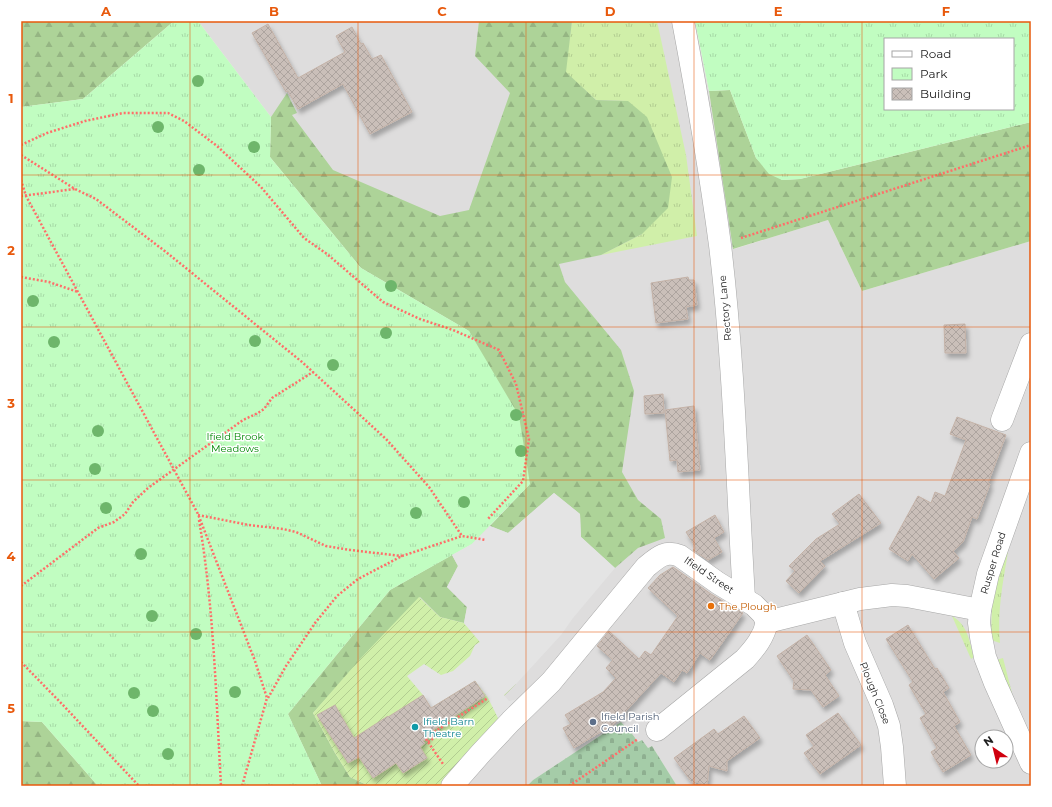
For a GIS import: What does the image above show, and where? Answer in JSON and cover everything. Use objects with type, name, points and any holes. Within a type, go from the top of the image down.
[{"type":"street","name":"Rectory Lane","points":[[683,21],[720,245],[728,339],[744,598]]},
{"type":"street","points":[[1002,420],[1025,377],[1031,344]]},
{"type":"street","name":"Rusper Road","points":[[1031,453],[988,574],[980,610],[979,623],[985,657],[1031,763]]},
{"type":"street","name":"Ifield Street","points":[[454,784],[511,721],[551,682],[646,566],[659,557],[667,553],[680,556],[718,583],[754,605],[763,614],[767,622]]},
{"type":"street","points":[[657,730],[745,659],[756,648],[766,629],[767,622],[843,603],[876,596],[892,595],[907,596],[980,610]]},
{"type":"street","name":"Plough Close","points":[[843,603],[855,643],[882,705],[889,726],[895,786]]},
{"type":"path","points":[[21,144],[47,133],[85,121],[123,113],[168,113],[184,121],[217,146],[261,187],[304,238],[327,254],[383,302],[420,319],[453,330],[499,350],[516,384],[529,439],[524,481],[487,520]]},
{"type":"path","points":[[720,245],[1031,145]]},
{"type":"path","points":[[21,156],[75,189],[96,199],[166,252],[313,372],[386,439],[429,486],[462,536]]},
{"type":"path","points":[[21,180],[26,196],[198,514],[267,698]]},
{"type":"path","points":[[21,196],[75,189]]},
{"type":"path","points":[[21,277],[49,282],[79,292]]},
{"type":"path","points":[[21,586],[98,528],[114,522],[125,514],[138,497],[174,469],[243,420],[264,409],[272,398],[313,372]]},
{"type":"path","points":[[198,514],[249,525],[296,532],[326,546],[402,556]]},
{"type":"path","points":[[198,514],[206,561],[213,626],[221,786]]},
{"type":"path","points":[[242,786],[267,698],[286,666],[315,623],[336,596],[358,580],[402,556],[462,536],[486,540]]},
{"type":"path","points":[[21,662],[139,786]]},
{"type":"path","points":[[454,784],[427,740],[434,738],[431,734],[488,698]]},
{"type":"path","points":[[569,786],[637,739],[657,730]]},
{"type":"shaded area","points":[[198,21],[695,21],[709,91],[734,249],[828,220],[862,291],[1031,241],[1031,786],[677,786],[652,746],[648,748],[638,742],[621,722],[533,780],[527,786],[322,786],[288,714],[390,590],[472,544],[530,484],[469,331],[361,268],[271,117]]},
{"type":"shaded area","points":[[554,493],[580,514],[581,537],[615,568],[573,618],[561,635],[504,695],[509,701],[518,699],[499,720],[488,698],[475,681],[431,708],[423,695],[407,676],[424,664],[441,675],[453,671],[470,656],[475,645],[480,642],[464,623],[467,607],[447,587],[458,566],[452,555],[472,544],[490,526],[508,533]]},
{"type":"green space","points":[[21,21],[174,21],[83,99],[21,107]]},
{"type":"green space","name":"Ifield Brook Meadows","points":[[174,21],[198,21],[271,117],[270,157],[361,268],[469,331],[519,416],[530,484],[472,544],[390,590],[288,714],[322,786],[98,786],[42,722],[21,721],[21,107],[83,99]]},
{"type":"green space","points":[[479,21],[572,21],[566,72],[596,100],[628,101],[647,117],[672,177],[668,208],[642,234],[601,255],[559,264],[565,282],[621,350],[634,391],[622,472],[638,500],[661,519],[665,538],[638,548],[615,568],[581,537],[580,514],[554,493],[508,533],[490,526],[530,484],[469,331],[361,268],[270,157],[271,117],[287,93],[297,113],[292,115],[333,170],[440,216],[469,210],[510,93],[475,56]]},
{"type":"green space","points":[[572,21],[657,21],[686,155],[697,236],[601,255],[642,234],[628,101],[596,100],[565,72]]},
{"type":"green space","points":[[695,21],[1031,21],[1031,122],[800,179],[782,180],[769,174],[756,158],[730,90],[709,91]]},
{"type":"green space","points":[[730,90],[756,158],[782,180],[800,179],[1031,122],[1031,241],[862,291],[828,220],[733,249],[709,91]]},
{"type":"green space","points":[[1006,548],[1008,552],[1002,586],[999,620],[1000,643],[991,640],[992,599]]},
{"type":"green space","points":[[452,555],[458,566],[447,587],[467,607],[464,623],[440,617],[420,597],[313,713],[350,777],[369,786],[322,786],[288,714],[390,590]]},
{"type":"green space","points":[[419,597],[440,617],[464,623],[516,684],[504,696],[496,713],[499,720],[442,786],[369,786],[350,777],[313,713],[361,658]]},
{"type":"green space","points":[[952,616],[965,629],[974,657],[971,659]]},
{"type":"green space","points":[[1003,658],[1013,697],[996,660]]},
{"type":"green space","points":[[21,721],[42,722],[98,786],[21,786]]},
{"type":"green space","points":[[621,722],[638,742],[642,740],[648,748],[652,746],[677,786],[527,786],[533,780]]},
{"type":"building","points":[[268,24],[298,78],[345,52],[336,36],[352,27],[361,44],[363,43],[372,59],[381,55],[412,112],[370,134],[343,84],[298,109],[288,91],[286,92],[252,33]]},
{"type":"building","points":[[688,277],[689,280],[694,280],[697,305],[686,307],[688,319],[656,323],[651,283]]},
{"type":"building","points":[[965,324],[966,353],[945,353],[944,325]]},
{"type":"building","points":[[663,394],[664,413],[645,414],[644,396]]},
{"type":"building","points":[[694,406],[700,470],[678,472],[677,460],[670,461],[665,410]]},
{"type":"building","points":[[957,417],[1006,435],[988,483],[990,484],[977,519],[972,517],[963,542],[953,551],[959,558],[934,579],[912,554],[908,561],[889,549],[918,496],[931,503],[935,492],[945,496],[966,440],[950,434]]},
{"type":"building","points":[[859,494],[881,523],[820,561],[825,566],[799,593],[786,581],[795,571],[789,566],[816,539],[840,524],[832,514]]},
{"type":"building","points":[[715,515],[724,532],[714,538],[722,552],[708,560],[693,550],[696,548],[686,532]]},
{"type":"building","points":[[673,567],[711,594],[743,613],[710,660],[700,653],[687,673],[682,670],[674,682],[661,673],[614,724],[574,748],[563,728],[571,724],[565,715],[603,692],[616,678],[606,668],[613,660],[597,646],[609,631],[639,659],[645,651],[651,655],[678,616],[648,588],[660,575]]},
{"type":"building","points":[[908,625],[935,669],[937,668],[949,688],[943,692],[960,722],[954,726],[971,755],[943,772],[931,752],[937,748],[920,718],[926,714],[909,685],[913,682],[886,639]]},
{"type":"building","points":[[807,635],[831,670],[825,675],[839,696],[823,707],[811,690],[793,689],[794,681],[777,656]]},
{"type":"building","name":"Ifield Barn Theatre","points":[[475,681],[485,696],[427,734],[429,737],[423,741],[425,743],[420,747],[427,758],[403,773],[396,763],[373,778],[359,757],[348,763],[317,715],[335,705],[354,738],[423,695],[431,708]]},
{"type":"building","points":[[838,713],[861,745],[820,774],[804,753],[814,746],[806,735]]},
{"type":"building","points":[[744,716],[760,738],[727,761],[727,771],[709,766],[707,786],[697,782],[693,784],[674,758],[714,729],[718,734]]},
{"type":"place","name":"The Plough","points":[[711,606]]},
{"type":"place","name":"Ifield Parish Council","points":[[593,722]]},
{"type":"place","name":"Ifield Barn Theatre","points":[[415,727]]}]
